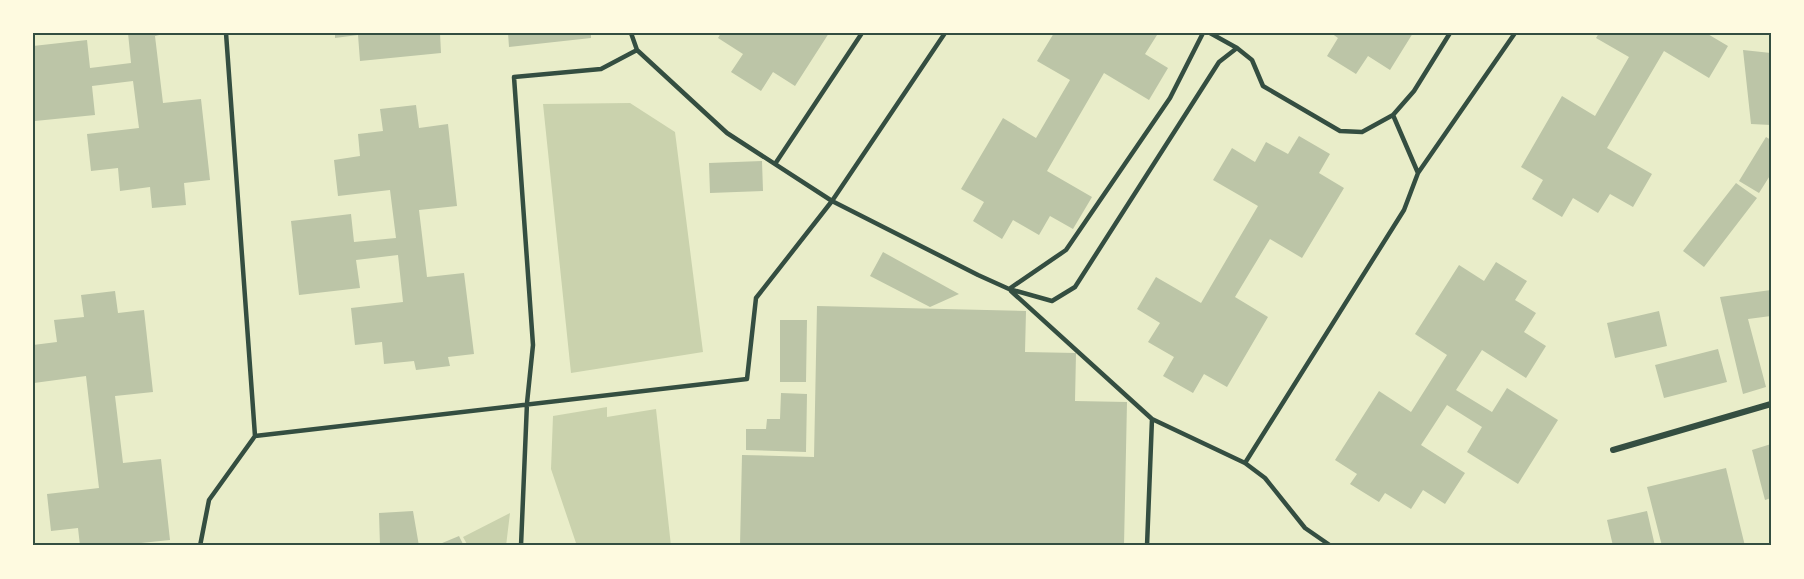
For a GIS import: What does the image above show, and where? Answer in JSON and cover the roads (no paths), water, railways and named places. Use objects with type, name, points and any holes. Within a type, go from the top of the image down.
[{"type":"street","points":[[1613,450],[1771,404]]},
{"type":"lane","points":[[200,546],[209,500],[255,436],[226,33]]},
{"type":"lane","points":[[631,33],[637,50],[727,133],[832,201],[1009,289],[1052,301],[1075,287],[1219,62],[1237,48]]},
{"type":"lane","points":[[775,164],[862,33]]},
{"type":"lane","points":[[255,436],[747,379],[756,298],[832,201],[945,33]]},
{"type":"lane","points":[[1009,289],[1066,250],[1170,98],[1203,33]]},
{"type":"lane","points":[[1210,33],[1237,48],[1252,60],[1263,86],[1340,131],[1362,132],[1393,115],[1414,91],[1449,33]]},
{"type":"lane","points":[[1245,463],[1404,210],[1418,172],[1515,33]]},
{"type":"lane","points":[[521,546],[527,403],[533,345],[514,77],[601,69],[637,50]]},
{"type":"lane","points":[[1393,115],[1418,172]]},
{"type":"lane","points":[[1009,289],[1152,418],[1245,463],[1265,478],[1305,528],[1331,546]]},
{"type":"lane","points":[[1147,546],[1152,418]]}]
